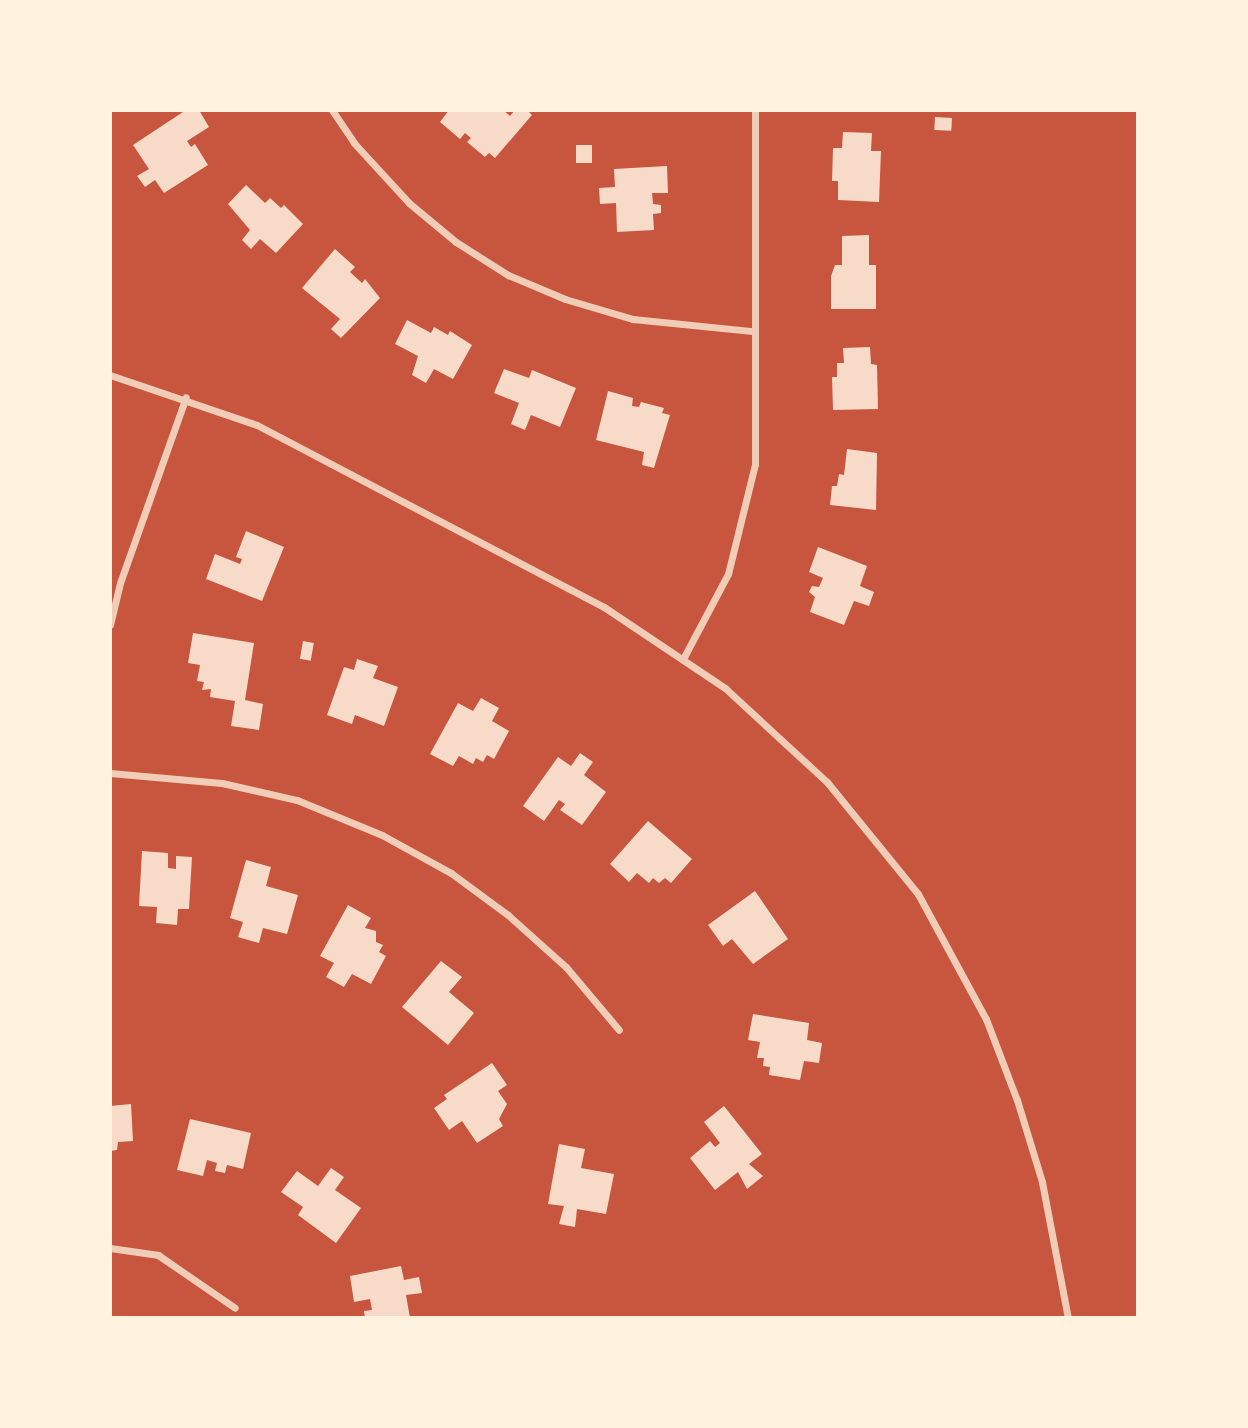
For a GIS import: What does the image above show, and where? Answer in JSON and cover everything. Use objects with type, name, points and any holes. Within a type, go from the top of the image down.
[{"type":"street","points":[[332,110],[354,143],[409,202],[456,243],[508,275],[565,299],[633,319],[752,331]]},
{"type":"street","points":[[684,657],[728,574],[750,499],[755,464],[752,331],[755,110]]},
{"type":"street","points":[[110,375],[186,397],[257,425],[370,481],[604,607],[684,657],[783,738],[827,782],[919,894],[949,944],[1017,1100],[1042,1182],[1068,1318]]},
{"type":"street","points":[[110,625],[120,583],[186,397]]},
{"type":"street","points":[[110,773],[222,783],[297,800],[382,835],[451,873],[508,915],[566,967],[619,1030]]},
{"type":"street","points":[[110,1248],[158,1255],[235,1308]]},
{"type":"building","points":[[186,110],[199,110],[209,127],[187,141],[191,147],[195,144],[208,165],[164,193],[155,180],[145,187],[137,176],[149,169],[133,145]]},
{"type":"building","points":[[449,110],[503,110],[510,116],[515,110],[527,110],[532,115],[495,158],[489,153],[485,157],[467,142],[471,138],[465,133],[460,139],[440,122]]},
{"type":"building","points":[[935,117],[952,118],[951,131],[934,130]]},
{"type":"building","points":[[843,132],[872,133],[871,151],[881,151],[879,202],[838,200],[838,181],[832,181],[833,148],[842,148]]},
{"type":"building","points":[[576,145],[592,145],[592,163],[576,163]]},
{"type":"building","points":[[667,166],[668,193],[652,193],[653,204],[661,205],[661,213],[653,214],[654,230],[617,232],[616,203],[600,204],[599,188],[615,187],[614,169]]},
{"type":"building","points":[[246,185],[265,203],[270,198],[281,208],[284,205],[303,224],[276,253],[260,239],[251,249],[242,240],[250,230],[228,204]]},
{"type":"building","points":[[869,235],[869,265],[876,265],[876,309],[831,309],[831,276],[835,265],[842,265],[842,236]]},
{"type":"building","points":[[335,249],[355,267],[350,272],[362,283],[365,279],[380,298],[341,338],[331,329],[340,319],[302,288]]},
{"type":"building","points":[[407,320],[431,333],[434,327],[448,335],[450,331],[472,345],[453,379],[434,369],[426,383],[412,375],[418,356],[395,344]]},
{"type":"building","points":[[870,347],[871,364],[877,365],[878,409],[833,410],[832,377],[837,377],[837,363],[844,363],[843,348]]},
{"type":"building","points":[[504,369],[529,378],[532,370],[576,388],[560,427],[531,415],[525,430],[511,424],[519,403],[494,393]]},
{"type":"building","points":[[608,391],[633,398],[632,406],[639,407],[641,402],[664,408],[662,413],[670,415],[654,468],[642,465],[644,452],[596,440]]},
{"type":"building","points":[[847,449],[877,453],[876,510],[830,505],[832,486],[837,486],[839,474],[844,475]]},
{"type":"building","points":[[246,531],[284,547],[262,601],[206,579],[215,554],[240,564],[242,559],[236,557]]},
{"type":"building","points":[[818,547],[867,566],[860,586],[874,592],[869,606],[854,601],[844,625],[810,612],[815,597],[809,592],[812,586],[819,587],[823,578],[809,572]]},
{"type":"building","points":[[193,633],[254,643],[245,700],[263,704],[259,730],[231,726],[235,701],[210,697],[211,689],[202,690],[204,682],[197,681],[200,665],[188,663]]},
{"type":"building","points":[[303,641],[314,643],[311,661],[300,659]]},
{"type":"building","points":[[357,659],[378,666],[373,678],[398,687],[384,726],[355,715],[352,724],[327,715],[344,667],[354,670]]},
{"type":"building","points":[[481,698],[499,708],[492,721],[509,731],[494,759],[487,755],[483,762],[476,758],[473,764],[459,756],[453,766],[430,754],[458,703],[473,711]]},
{"type":"building","points":[[580,753],[593,762],[584,775],[606,792],[582,825],[560,810],[565,804],[559,800],[544,821],[523,806],[558,757],[571,766]]},
{"type":"building","points":[[648,821],[692,859],[671,883],[665,878],[659,883],[653,878],[649,883],[637,873],[629,882],[610,864]]},
{"type":"building","points":[[142,851],[168,853],[168,868],[176,869],[176,856],[192,857],[189,909],[178,909],[177,925],[156,923],[157,907],[139,906]]},
{"type":"building","points":[[246,860],[271,867],[266,886],[298,895],[287,934],[263,928],[259,943],[238,937],[243,922],[230,918]]},
{"type":"building","points":[[755,891],[788,939],[753,964],[732,939],[723,946],[708,925]]},
{"type":"building","points":[[348,905],[371,918],[365,928],[376,931],[376,942],[383,945],[379,952],[386,956],[371,984],[352,974],[344,987],[326,977],[334,963],[320,956]]},
{"type":"building","points":[[441,961],[462,977],[449,992],[474,1013],[448,1045],[402,1007]]},
{"type":"building","points":[[753,1014],[809,1023],[807,1040],[822,1043],[819,1063],[804,1061],[800,1080],[769,1075],[770,1067],[763,1066],[764,1058],[757,1058],[760,1042],[748,1040]]},
{"type":"building","points":[[492,1063],[507,1085],[498,1091],[507,1104],[499,1119],[503,1126],[477,1143],[462,1121],[449,1130],[434,1108],[447,1099],[444,1095]]},
{"type":"building","points":[[131,1104],[133,1141],[118,1142],[117,1150],[110,1151],[110,1106]]},
{"type":"building","points":[[724,1106],[762,1154],[749,1164],[763,1176],[747,1189],[738,1172],[715,1190],[690,1158],[710,1141],[715,1147],[720,1143],[704,1122]]},
{"type":"building","points":[[190,1119],[251,1133],[243,1169],[227,1165],[225,1173],[215,1171],[217,1163],[207,1160],[203,1176],[177,1170]]},
{"type":"building","points":[[559,1144],[585,1149],[581,1168],[614,1174],[606,1214],[577,1209],[575,1227],[559,1224],[564,1206],[548,1204]]},
{"type":"building","points":[[331,1168],[344,1177],[335,1190],[361,1208],[336,1243],[298,1215],[303,1207],[281,1192],[297,1171],[318,1186]]},
{"type":"building","points":[[401,1266],[404,1280],[419,1277],[422,1293],[406,1295],[410,1318],[365,1318],[364,1311],[372,1310],[370,1299],[354,1302],[350,1276]]}]
